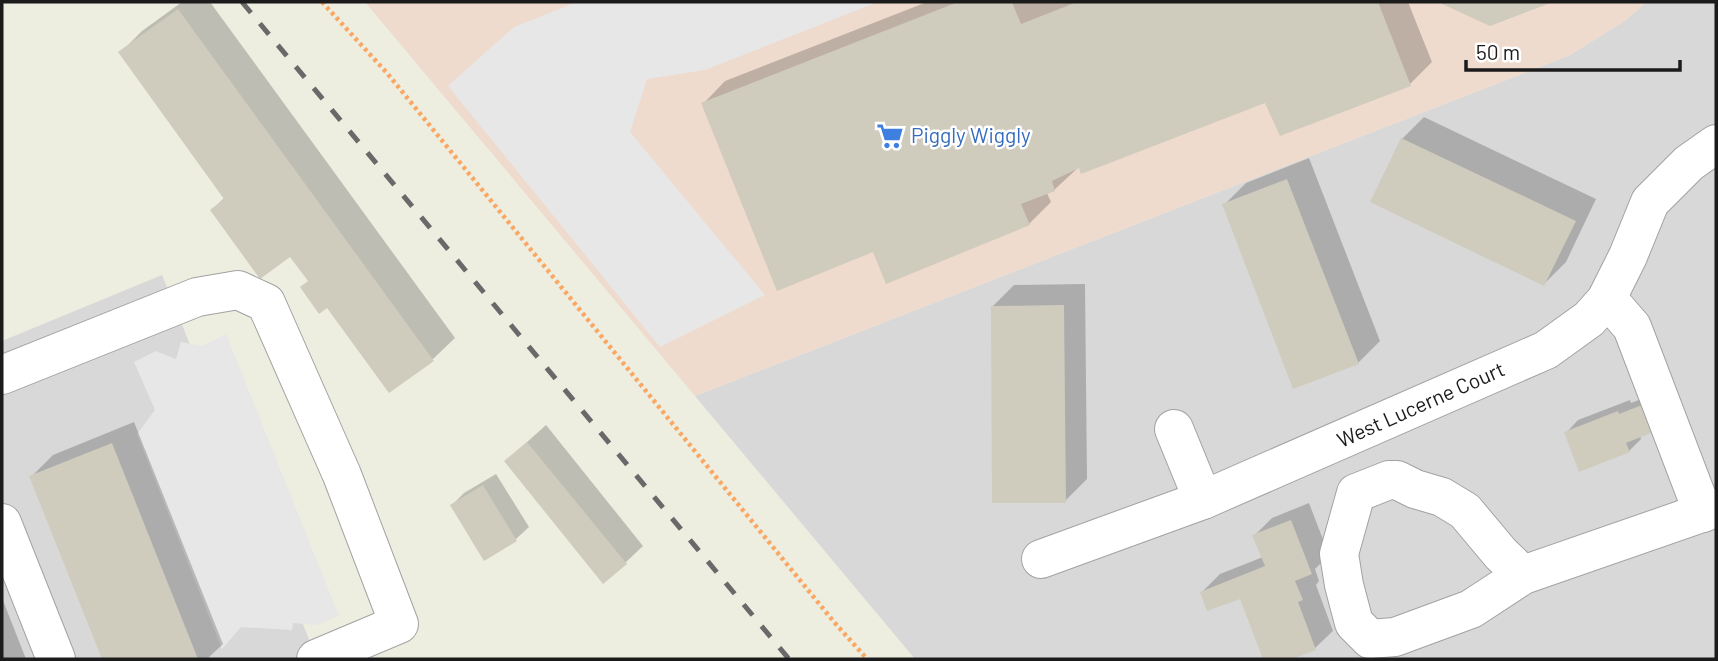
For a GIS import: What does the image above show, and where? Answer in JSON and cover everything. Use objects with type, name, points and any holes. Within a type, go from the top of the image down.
[{"type":"street","name":"West Lucerne Court","points":[[1041,559],[1203,500],[1546,350],[1589,319],[1606,298],[1628,256],[1650,202],[1689,163],[1716,144]]},
{"type":"street","points":[[2,375],[197,297],[238,290],[266,303],[342,475],[400,624],[316,659]]},
{"type":"street","points":[[1523,575],[1501,554],[1465,511],[1443,497],[1415,489],[1397,480],[1389,480],[1356,494],[1339,554],[1354,623],[1370,639],[1395,637],[1471,609],[1523,575],[1710,510],[1632,327],[1606,298]]},
{"type":"street","points":[[1174,429],[1203,500]]},
{"type":"street","points":[[2,523],[56,659]]},
{"type":"path","points":[[321,2],[387,74],[825,612],[867,659]]},
{"type":"shaded area","points":[[365,2],[1646,2],[1626,20],[1570,55],[695,396]]},
{"type":"shaded area","points":[[577,2],[878,2],[705,70],[647,79],[630,132],[765,295],[660,347],[448,86],[514,27]]},
{"type":"shaded area","points":[[1646,2],[1716,2],[1716,659],[915,659],[695,396],[1570,55],[1626,20]]},
{"type":"shaded area","points":[[162,275],[317,659],[2,659],[2,341]]},
{"type":"shaded area","points":[[226,334],[339,616],[316,625],[293,623],[292,630],[241,627],[222,649],[137,434],[155,410],[134,362],[156,351],[176,359],[181,342],[202,346]]},
{"type":"building","name":"Piggly Wiggly","points":[[958,2],[1012,2],[1021,24],[1077,2],[1378,2],[1411,86],[1280,136],[1265,103],[1081,174],[1079,168],[1052,181],[1055,191],[1021,204],[1030,225],[886,284],[873,252],[777,291],[701,103]]},
{"type":"building","points":[[1438,2],[1553,2],[1490,26]]},
{"type":"building","points":[[178,9],[434,361],[389,393],[327,308],[319,314],[300,287],[308,281],[290,257],[260,279],[210,210],[224,199],[118,52]]},
{"type":"building","points":[[1401,138],[1576,221],[1544,286],[1370,202]]},
{"type":"building","points":[[1287,179],[1359,364],[1293,389],[1222,204]]},
{"type":"building","points":[[1064,305],[1066,503],[992,503],[991,306]]},
{"type":"building","points":[[1647,403],[1658,430],[1626,443],[1630,452],[1579,472],[1564,432]]},
{"type":"building","points":[[527,442],[627,564],[603,584],[504,461]]},
{"type":"building","points":[[112,443],[198,659],[102,659],[29,476]]},
{"type":"building","points":[[483,485],[517,541],[484,561],[450,505]]},
{"type":"building","points":[[1291,520],[1312,574],[1295,581],[1303,600],[1298,602],[1316,650],[1292,659],[1263,659],[1240,599],[1207,611],[1200,592],[1265,566],[1252,535]]},
{"type":"railway","points":[[242,2],[789,659]]},
{"type":"place","name":"Piggly Wiggly","points":[[890,136]]}]
